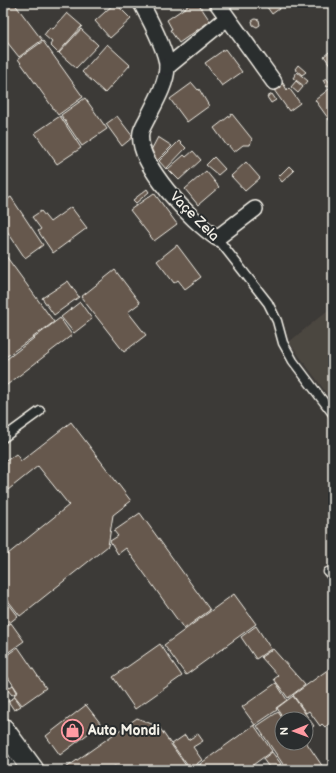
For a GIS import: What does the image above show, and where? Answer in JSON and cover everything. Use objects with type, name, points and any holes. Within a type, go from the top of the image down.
[{"type":"main road","points":[[3,729],[18,766]]},
{"type":"street","points":[[141,3],[157,35],[167,67],[227,18]]},
{"type":"street","points":[[217,3],[274,82]]},
{"type":"street","name":"Vaçe Zela","points":[[167,67],[158,98],[141,132],[141,144],[146,159],[165,187],[203,228],[217,238]]},
{"type":"street","points":[[217,238],[255,209]]},
{"type":"lane","name":"Vaçe Zela","points":[[217,238],[268,303],[277,320],[283,343],[293,361],[333,414]]},
{"type":"lane","points":[[3,438],[40,411]]},
{"type":"shaded area","points":[[333,306],[333,402],[289,342]]},
{"type":"building","points":[[10,3],[14,3],[42,40],[19,57],[7,42],[3,45],[3,8]]},
{"type":"building","points":[[115,3],[131,19],[110,38],[95,21]]},
{"type":"building","points":[[192,3],[198,3],[210,21],[179,43],[170,30],[172,29],[167,20]]},
{"type":"building","points":[[254,3],[263,3],[257,7]]},
{"type":"building","points":[[264,3],[291,3],[284,8],[283,6],[272,14]]},
{"type":"building","points":[[67,13],[82,26],[58,53],[50,45],[52,42],[44,35],[50,27],[53,29]]},
{"type":"building","points":[[255,19],[259,20],[260,25],[257,27],[253,25],[252,21]]},
{"type":"building","points":[[81,29],[98,45],[76,68],[59,53]]},
{"type":"building","points":[[43,41],[83,97],[58,115],[18,59]]},
{"type":"building","points":[[107,44],[130,65],[105,93],[82,72]]},
{"type":"building","points":[[225,49],[242,72],[222,86],[205,63]]},
{"type":"building","points":[[333,49],[333,69],[324,56]]},
{"type":"building","points":[[298,65],[306,72],[302,75],[295,69]]},
{"type":"building","points":[[297,72],[308,81],[304,86],[293,78]]},
{"type":"building","points":[[326,78],[331,84],[327,87],[323,80]]},
{"type":"building","points":[[296,81],[303,87],[298,93],[291,87]]},
{"type":"building","points":[[192,83],[198,90],[199,89],[209,106],[187,122],[170,99]]},
{"type":"building","points":[[283,83],[287,90],[289,88],[300,103],[289,111],[274,90]]},
{"type":"building","points":[[333,86],[333,125],[315,100]]},
{"type":"building","points":[[272,94],[276,100],[271,103],[267,97]]},
{"type":"building","points":[[85,98],[107,129],[82,146],[61,115]]},
{"type":"building","points":[[232,114],[252,139],[250,145],[243,145],[234,152],[228,145],[227,146],[214,128]]},
{"type":"building","points":[[60,116],[81,148],[57,164],[35,133]]},
{"type":"building","points":[[117,116],[133,137],[122,146],[106,124]]},
{"type":"building","points":[[158,137],[172,146],[157,161],[149,154]]},
{"type":"building","points":[[179,141],[186,148],[166,169],[159,161]]},
{"type":"building","points":[[193,151],[201,160],[179,180],[168,169],[184,155],[186,157]]},
{"type":"building","points":[[214,157],[225,169],[218,175],[206,165]]},
{"type":"building","points":[[246,162],[260,178],[245,191],[231,176]]},
{"type":"building","points":[[289,166],[294,171],[282,182],[278,177]]},
{"type":"building","points":[[206,171],[219,187],[198,205],[185,189]]},
{"type":"building","points":[[147,189],[149,192],[136,203],[133,200]]},
{"type":"building","points":[[154,193],[177,224],[154,241],[130,210]]},
{"type":"building","points":[[11,197],[43,245],[25,258],[3,225],[3,202]]},
{"type":"building","points":[[71,207],[87,228],[53,253],[38,231],[41,229],[32,217],[41,211],[50,222]]},
{"type":"building","points":[[177,245],[201,277],[185,289],[178,280],[174,283],[157,261]]},
{"type":"building","points":[[3,252],[54,322],[3,359]]},
{"type":"building","points":[[115,270],[140,303],[128,312],[146,335],[124,352],[81,297]]},
{"type":"building","points":[[68,281],[79,297],[54,315],[42,298]]},
{"type":"building","points":[[80,302],[92,319],[74,333],[61,317]]},
{"type":"building","points":[[60,318],[72,335],[3,388],[3,362]]},
{"type":"building","points":[[71,422],[131,501],[113,515],[108,546],[20,616],[3,594],[3,558],[69,505],[38,466],[3,494],[3,463],[16,454],[21,461]]},
{"type":"building","points":[[140,513],[210,610],[184,629],[126,548],[118,554],[110,541],[118,536],[114,531]]},
{"type":"building","points":[[234,594],[256,624],[186,675],[164,645]]},
{"type":"building","points":[[3,596],[18,616],[3,628]]},
{"type":"building","points":[[11,623],[24,641],[3,656],[3,629]]},
{"type":"building","points":[[256,626],[271,649],[256,659],[241,637]]},
{"type":"building","points":[[160,644],[182,676],[135,709],[113,677]]},
{"type":"building","points":[[18,647],[46,688],[22,705],[14,695],[18,692],[3,670],[3,658]]},
{"type":"building","points":[[273,649],[305,685],[288,698],[274,679],[278,676],[261,657]]},
{"type":"building","points":[[333,666],[333,721],[325,727],[322,724],[320,726],[314,718],[314,711],[305,711],[293,695]]},
{"type":"building","points":[[276,683],[287,700],[276,708],[277,710],[255,725],[242,707]]},
{"type":"building","points":[[13,685],[17,692],[12,695],[7,689]]},
{"type":"building","points":[[293,696],[304,711],[279,711],[277,708]]},
{"type":"building","points":[[15,697],[21,706],[14,710],[8,701]]},
{"type":"building","name":"Auto Mondi","points":[[86,705],[101,724],[60,755],[46,736]]},
{"type":"building","points":[[274,715],[274,751],[257,726]]},
{"type":"building","points":[[137,718],[159,727],[189,770],[118,770],[115,766],[110,770],[63,770]]},
{"type":"building","points":[[254,725],[272,751],[246,770],[204,770],[200,764]]},
{"type":"building","points":[[198,734],[203,741],[193,747],[202,760],[190,769],[172,744],[185,735],[188,740]]},
{"type":"building","points":[[274,751],[312,751],[325,770],[287,770]]},
{"type":"building","points":[[272,752],[281,764],[271,770],[263,759]]},
{"type":"building","points":[[199,764],[203,770],[190,770]]},
{"type":"place","name":"Auto Mondi","points":[[73,730]]}]
